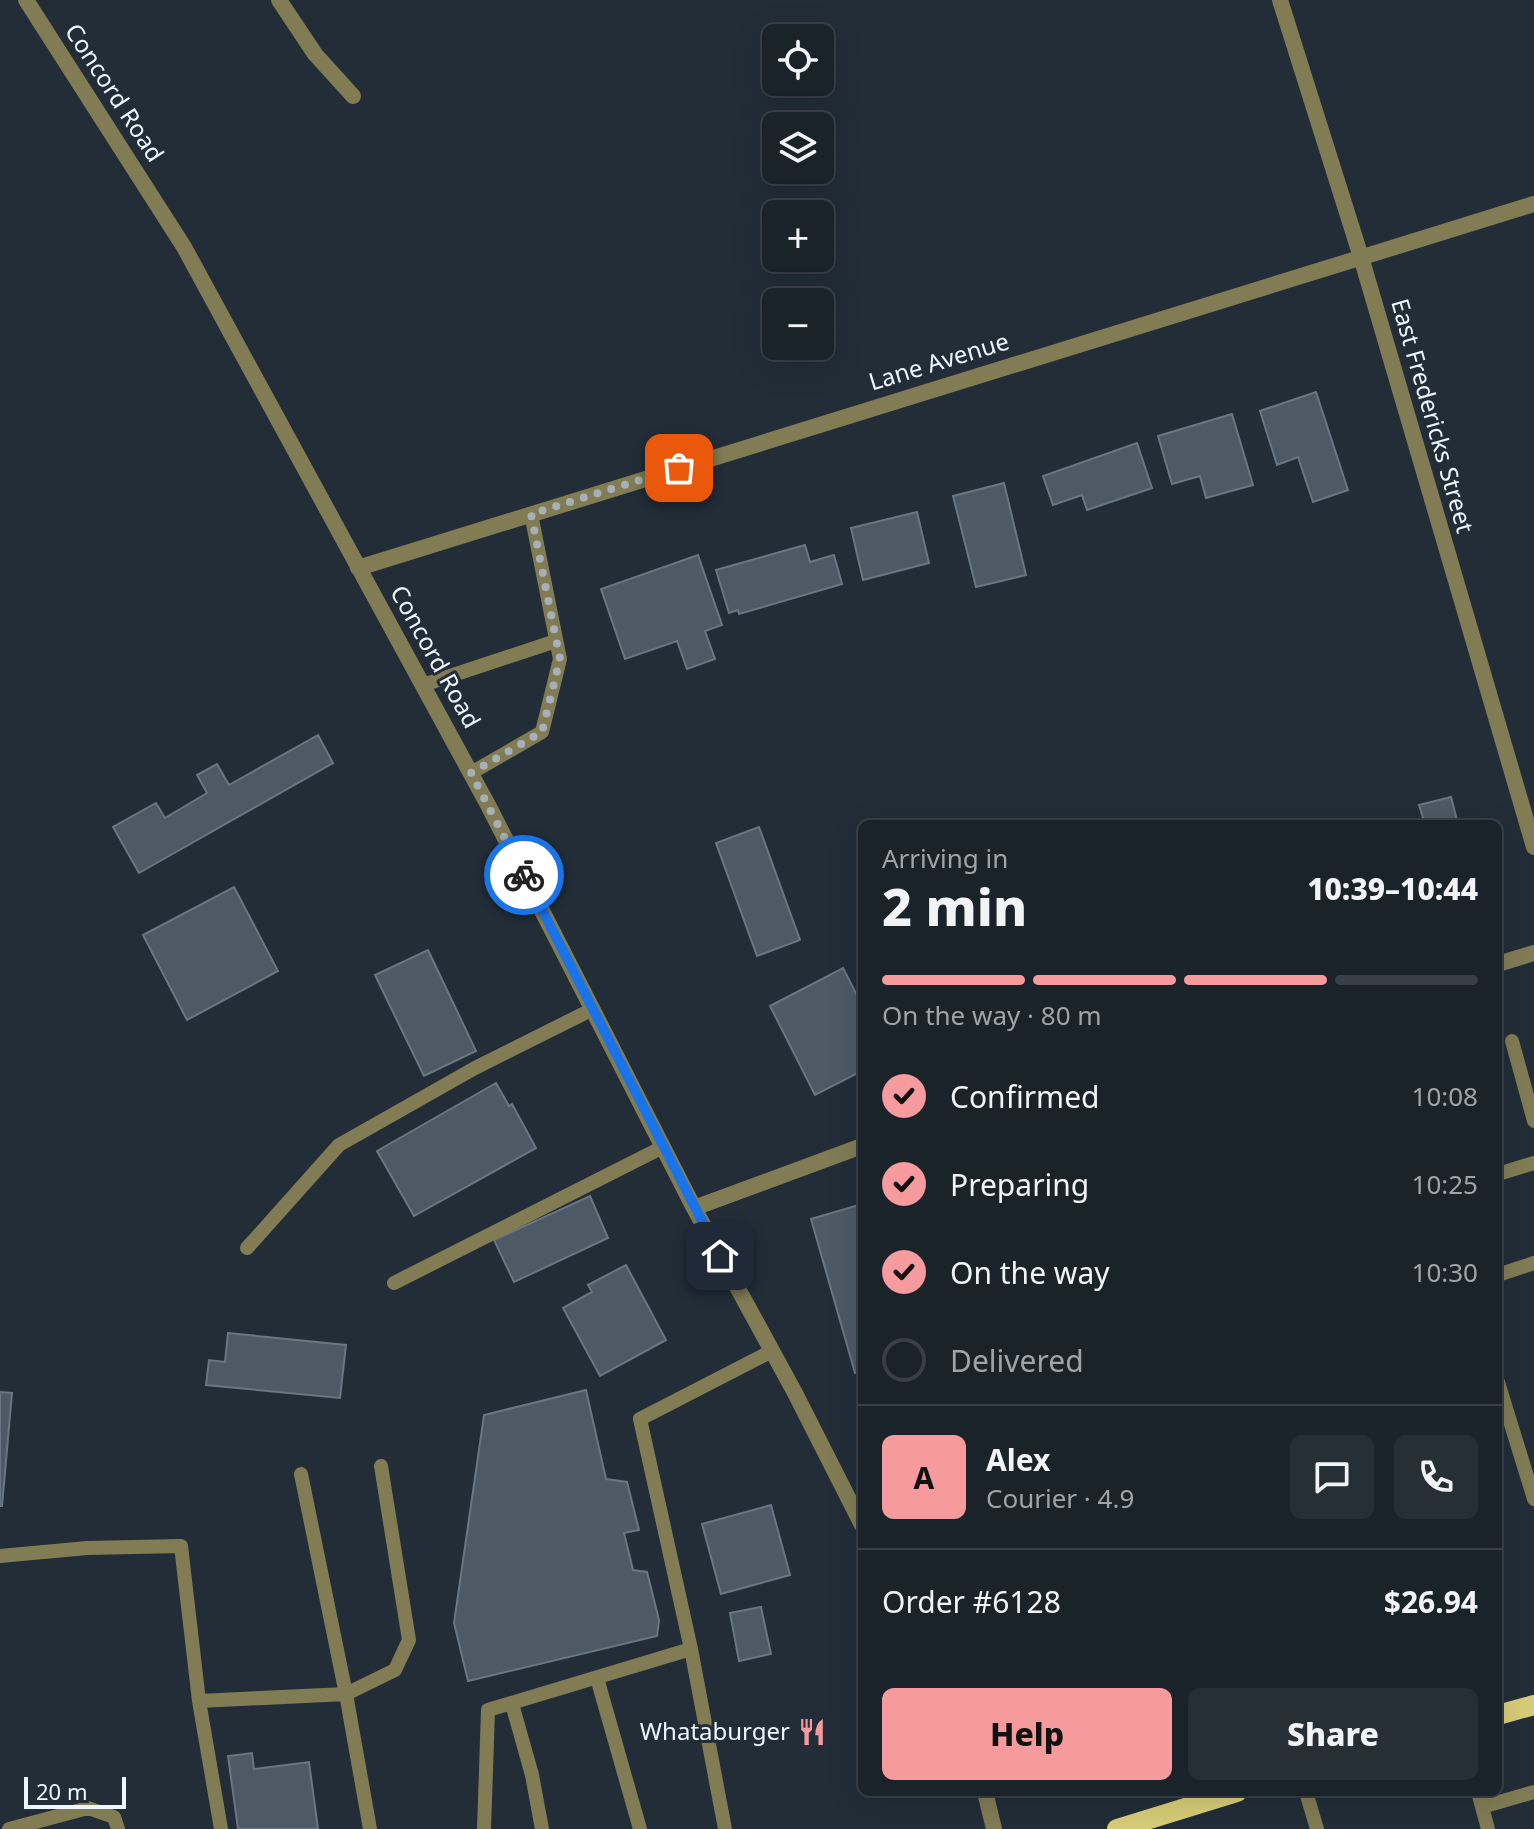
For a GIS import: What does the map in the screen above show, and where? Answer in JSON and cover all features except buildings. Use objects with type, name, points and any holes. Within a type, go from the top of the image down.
[{"type":"main road","points":[[1502,1714],[1534,1705]]},
{"type":"main road","points":[[1117,1829],[1224,1796]]},
{"type":"street","name":"Concord Road","points":[[26,0],[184,247],[471,773],[694,1208],[858,1517]]},
{"type":"street","points":[[279,0],[315,54],[353,96]]},
{"type":"street","name":"East Fredericks Street","points":[[1280,0],[1361,257],[1534,847]]},
{"type":"street","name":"Lane Avenue","points":[[358,568],[1534,204]]},
{"type":"street","points":[[1502,963],[1534,953]]},
{"type":"street","points":[[694,1208],[858,1147]]},
{"type":"street","points":[[986,1796],[994,1829]]},
{"type":"lane","points":[[471,773],[542,732],[560,659],[531,514]]},
{"type":"lane","points":[[423,685],[556,641]]},
{"type":"lane","points":[[247,1248],[339,1145],[475,1068],[593,1009]]},
{"type":"lane","points":[[1512,1041],[1534,1121]]},
{"type":"lane","points":[[394,1283],[663,1147]]},
{"type":"lane","points":[[1502,1173],[1534,1163]]},
{"type":"lane","points":[[1502,1274],[1534,1263]]},
{"type":"lane","points":[[725,1829],[691,1649],[640,1419],[772,1351]]},
{"type":"lane","points":[[1502,1395],[1534,1499]]},
{"type":"lane","points":[[199,1701],[346,1694],[395,1670],[409,1640],[381,1466]]},
{"type":"lane","points":[[301,1474],[370,1829]]},
{"type":"lane","points":[[0,1556],[87,1548],[181,1546],[199,1701],[221,1829]]},
{"type":"lane","points":[[484,1829],[488,1710],[691,1649]]},
{"type":"lane","points":[[597,1678],[640,1829]]},
{"type":"lane","points":[[512,1704],[532,1775],[542,1829]]},
{"type":"lane","points":[[1482,1807],[1534,1792]]},
{"type":"lane","points":[[1307,1796],[1317,1829]]},
{"type":"lane","points":[[1479,1796],[1488,1829]]},
{"type":"lane","points":[[9,1829],[88,1808],[114,1817],[118,1829]]},
{"type":"way so far","points":[[524,875],[471,773],[542,732],[560,659],[531,514],[679,468]]},
{"type":"place","name":"Whataburger","points":[[812,1732]]},
{"type":"route","points":[[524,875],[720,1256]]}]
